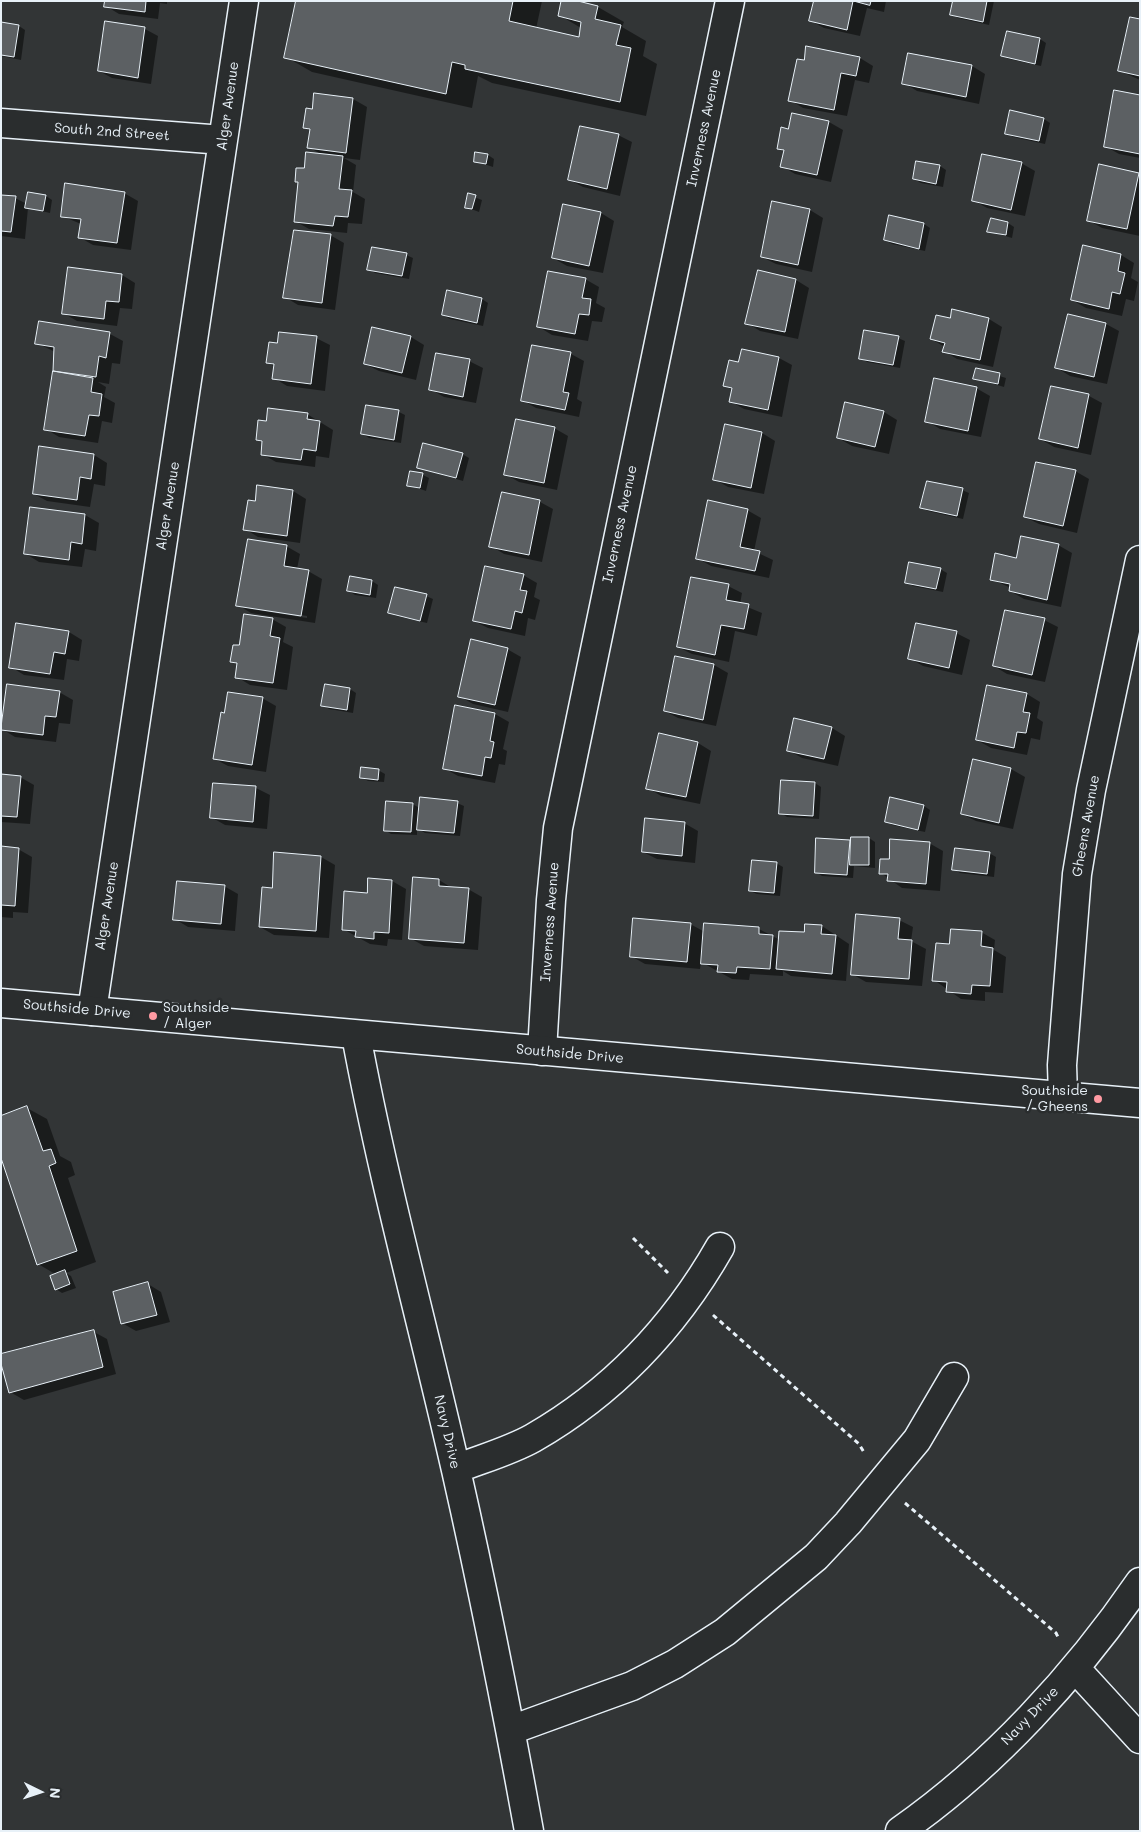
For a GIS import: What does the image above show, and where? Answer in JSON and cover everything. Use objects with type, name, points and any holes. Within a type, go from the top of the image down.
[{"type":"street","name":"Alger Avenue","points":[[92,1011],[244,1]]},
{"type":"street","name":"Inverness Avenue","points":[[542,1051],[550,900],[558,828],[730,1]]},
{"type":"street","name":"South 2nd Street","points":[[1,123],[223,140]]},
{"type":"street","name":"Gheens Avenue","points":[[1063,1096],[1062,1065],[1077,874],[1091,790],[1140,560]]},
{"type":"street","name":"Southside Drive","points":[[1,1003],[1140,1103]]},
{"type":"street","name":"Navy Drive","points":[[356,1035],[370,1108],[456,1469],[511,1730],[529,1831]]},
{"type":"street","points":[[456,1469],[532,1439],[576,1410],[630,1366],[671,1321],[720,1247]]},
{"type":"street","points":[[511,1730],[632,1686],[675,1664],[726,1632],[816,1557],[883,1483],[917,1440],[954,1377]]},
{"type":"street","name":"Navy Drive","points":[[900,1831],[971,1773],[1016,1731],[1075,1668],[1140,1582]]},
{"type":"street","points":[[1075,1668],[1140,1739]]},
{"type":"path","points":[[633,1238],[690,1294],[859,1444],[883,1483],[1056,1633],[1075,1668]]},
{"type":"building","points":[[105,1],[146,1],[145,12],[104,7]]},
{"type":"building","points":[[296,1],[513,1],[509,21],[579,37],[581,22],[558,16],[561,1],[578,1],[598,6],[595,19],[621,25],[616,45],[631,48],[620,102],[465,69],[465,65],[452,62],[446,94],[284,58]]},
{"type":"building","points":[[814,1],[853,1],[847,30],[809,21]]},
{"type":"building","points":[[854,1],[871,1],[870,5]]},
{"type":"building","points":[[953,1],[987,1],[983,22],[950,15]]},
{"type":"building","points":[[1130,17],[1140,19],[1140,76],[1118,71]]},
{"type":"building","points":[[105,21],[145,27],[138,78],[98,71]]},
{"type":"building","points":[[1,22],[19,25],[14,57],[1,55]]},
{"type":"building","points":[[1007,31],[1040,38],[1035,64],[1001,56]]},
{"type":"building","points":[[806,46],[860,57],[856,76],[841,73],[834,110],[788,101],[797,59],[804,60]]},
{"type":"building","points":[[908,53],[972,65],[966,97],[902,84]]},
{"type":"building","points":[[1114,90],[1140,95],[1140,154],[1104,147]]},
{"type":"building","points":[[314,93],[353,98],[346,153],[307,148],[310,129],[303,128],[306,108],[312,109]]},
{"type":"building","points":[[1010,110],[1044,118],[1039,141],[1005,134]]},
{"type":"building","points":[[792,113],[829,121],[817,175],[780,167],[784,150],[777,149],[781,127],[788,129]]},
{"type":"building","points":[[580,126],[619,134],[607,189],[568,180]]},
{"type":"building","points":[[306,152],[343,156],[339,189],[352,190],[348,217],[335,216],[333,226],[294,222],[298,182],[295,182],[296,168],[304,168]]},
{"type":"building","points":[[475,152],[488,154],[486,164],[474,162]]},
{"type":"building","points":[[982,154],[1022,162],[1011,210],[972,201]]},
{"type":"building","points":[[916,161],[940,165],[936,184],[913,179]]},
{"type":"building","points":[[1099,164],[1139,173],[1127,229],[1087,221]]},
{"type":"building","points":[[65,183],[125,192],[117,243],[78,238],[81,219],[61,217]]},
{"type":"building","points":[[28,192],[46,195],[43,211],[25,208]]},
{"type":"building","points":[[468,193],[476,195],[472,209],[465,208]]},
{"type":"building","points":[[1,195],[16,196],[11,232],[1,231]]},
{"type":"building","points":[[772,201],[810,209],[798,265],[761,257]]},
{"type":"building","points":[[563,204],[601,212],[589,266],[552,258]]},
{"type":"building","points":[[889,215],[924,223],[919,249],[884,240]]},
{"type":"building","points":[[991,218],[1008,222],[1006,235],[987,232]]},
{"type":"building","points":[[294,230],[331,234],[322,303],[283,298]]},
{"type":"building","points":[[1083,245],[1121,254],[1118,271],[1125,273],[1120,294],[1112,292],[1109,309],[1071,300]]},
{"type":"building","points":[[372,247],[407,253],[402,276],[367,270]]},
{"type":"building","points":[[68,267],[122,274],[119,302],[106,301],[104,319],[62,314]]},
{"type":"building","points":[[758,270],[796,279],[785,332],[745,324]]},
{"type":"building","points":[[548,271],[586,278],[582,298],[591,299],[589,315],[579,314],[575,334],[537,327]]},
{"type":"building","points":[[447,290],[482,298],[477,323],[442,315]]},
{"type":"building","points":[[952,309],[989,318],[980,360],[942,352],[945,343],[930,339],[936,315],[950,318]]},
{"type":"building","points":[[1068,314],[1106,323],[1094,377],[1055,368]]},
{"type":"building","points":[[39,321],[110,332],[106,358],[99,356],[96,377],[53,371],[54,347],[35,344]]},
{"type":"building","points":[[372,327],[411,336],[402,373],[364,364]]},
{"type":"building","points":[[864,330],[899,336],[893,365],[859,359]]},
{"type":"building","points":[[279,332],[317,336],[311,384],[272,379],[274,364],[266,363],[269,342],[277,343]]},
{"type":"building","points":[[532,345],[571,352],[563,392],[569,393],[565,410],[521,401]]},
{"type":"building","points":[[742,349],[779,357],[768,410],[729,402],[732,388],[723,386],[729,360],[738,362]]},
{"type":"building","points":[[436,353],[470,359],[463,397],[429,390]]},
{"type":"building","points":[[976,368],[1000,373],[998,384],[973,379]]},
{"type":"building","points":[[53,371],[93,378],[91,392],[102,394],[99,416],[89,415],[85,436],[44,430]]},
{"type":"building","points":[[934,378],[977,387],[968,431],[925,422]]},
{"type":"building","points":[[1051,386],[1089,394],[1078,448],[1039,439]]},
{"type":"building","points":[[845,402],[884,411],[875,447],[837,438]]},
{"type":"building","points":[[366,405],[399,410],[394,440],[361,434]]},
{"type":"building","points":[[268,408],[308,413],[307,419],[320,421],[316,451],[303,449],[301,460],[261,455],[262,441],[256,440],[258,420],[266,421]]},
{"type":"building","points":[[516,419],[555,427],[544,483],[504,475]]},
{"type":"building","points":[[725,424],[762,432],[751,488],[713,480]]},
{"type":"building","points":[[423,443],[463,453],[456,478],[417,468]]},
{"type":"building","points":[[39,446],[94,454],[91,479],[80,477],[77,500],[33,494]]},
{"type":"building","points":[[1036,462],[1076,470],[1063,526],[1024,517]]},
{"type":"building","points":[[410,471],[423,473],[420,488],[407,486]]},
{"type":"building","points":[[927,481],[963,488],[957,516],[920,508]]},
{"type":"building","points":[[257,485],[293,490],[287,536],[243,530],[248,500],[255,501]]},
{"type":"building","points":[[502,492],[540,500],[529,555],[489,547]]},
{"type":"building","points":[[708,500],[748,509],[740,547],[760,551],[755,571],[696,559]]},
{"type":"building","points":[[30,507],[85,514],[82,544],[71,542],[69,560],[24,554]]},
{"type":"building","points":[[1021,536],[1059,544],[1047,600],[1009,591],[1010,584],[990,580],[995,553],[1016,558]]},
{"type":"building","points":[[248,539],[287,545],[284,566],[309,570],[301,616],[236,606]]},
{"type":"building","points":[[909,562],[941,568],[936,589],[905,583]]},
{"type":"building","points":[[485,566],[524,574],[520,590],[527,591],[522,613],[515,611],[511,629],[473,621]]},
{"type":"building","points":[[350,576],[372,580],[370,595],[347,591]]},
{"type":"building","points":[[691,577],[729,584],[726,600],[749,604],[744,629],[721,625],[715,655],[677,647]]},
{"type":"building","points":[[395,587],[427,594],[420,621],[388,613]]},
{"type":"building","points":[[1005,610],[1045,618],[1032,675],[993,666]]},
{"type":"building","points":[[244,614],[273,618],[270,636],[280,638],[273,683],[235,678],[237,663],[230,662],[233,645],[239,645]]},
{"type":"building","points":[[16,623],[69,631],[65,654],[54,652],[50,674],[9,668]]},
{"type":"building","points":[[916,623],[957,631],[949,668],[908,659]]},
{"type":"building","points":[[471,639],[508,648],[495,705],[458,697]]},
{"type":"building","points":[[675,656],[714,664],[703,720],[664,711]]},
{"type":"building","points":[[7,684],[60,691],[56,717],[45,716],[43,735],[1,730]]},
{"type":"building","points":[[325,684],[350,688],[347,710],[321,706]]},
{"type":"building","points":[[987,685],[1027,693],[1023,712],[1030,713],[1026,733],[1017,732],[1014,748],[976,740]]},
{"type":"building","points":[[228,692],[263,697],[252,765],[213,759],[221,712],[224,713]]},
{"type":"building","points":[[455,705],[495,713],[490,741],[494,742],[491,758],[485,757],[482,776],[443,769]]},
{"type":"building","points":[[794,718],[832,727],[824,759],[787,751]]},
{"type":"building","points":[[659,733],[698,742],[686,797],[646,789]]},
{"type":"building","points":[[973,759],[1011,768],[999,823],[961,814]]},
{"type":"building","points":[[361,767],[379,769],[378,780],[360,778]]},
{"type":"building","points":[[1,774],[21,776],[17,817],[1,816]]},
{"type":"building","points":[[781,780],[815,782],[813,816],[779,814]]},
{"type":"building","points":[[213,783],[256,786],[253,822],[210,818]]},
{"type":"building","points":[[420,797],[458,801],[454,833],[417,830]]},
{"type":"building","points":[[890,797],[924,805],[918,830],[885,822]]},
{"type":"building","points":[[386,801],[413,803],[411,832],[384,831]]},
{"type":"building","points":[[645,818],[685,822],[682,856],[642,852]]},
{"type":"building","points":[[851,837],[869,837],[869,865],[850,865]]},
{"type":"building","points":[[816,838],[850,840],[847,875],[815,873]]},
{"type":"building","points":[[890,839],[930,842],[926,884],[887,881],[888,874],[879,874],[880,859],[889,859]]},
{"type":"building","points":[[1,846],[19,848],[15,906],[1,905]]},
{"type":"building","points":[[955,848],[990,852],[987,874],[952,870]]},
{"type":"building","points":[[274,852],[321,856],[316,931],[259,927],[262,887],[272,888]]},
{"type":"building","points":[[752,860],[777,862],[774,893],[749,891]]},
{"type":"building","points":[[413,877],[439,879],[439,886],[469,888],[464,943],[409,939]]},
{"type":"building","points":[[368,878],[392,880],[389,933],[374,932],[374,939],[355,937],[356,931],[342,930],[344,891],[367,893]]},
{"type":"building","points":[[177,881],[225,885],[221,924],[173,920]]},
{"type":"building","points":[[856,914],[900,918],[898,939],[912,940],[909,979],[851,975]]},
{"type":"building","points":[[633,918],[691,923],[687,962],[630,957]]},
{"type":"building","points":[[704,923],[759,927],[759,934],[773,935],[770,969],[737,967],[736,973],[717,972],[718,965],[701,964]]},
{"type":"building","points":[[805,924],[822,925],[821,934],[836,935],[832,974],[776,969],[779,931],[804,932]]},
{"type":"building","points":[[951,929],[982,931],[981,946],[993,948],[990,986],[972,985],[971,994],[946,992],[947,982],[932,981],[936,943],[949,944]]},
{"type":"building","points":[[27,1106],[43,1151],[51,1149],[56,1163],[49,1166],[77,1251],[37,1265],[1,1158],[1,1116]]},
{"type":"building","points":[[65,1270],[70,1284],[55,1290],[50,1276]]},
{"type":"building","points":[[148,1282],[157,1315],[121,1324],[113,1292]]},
{"type":"building","points":[[94,1330],[103,1367],[9,1393],[1,1364],[1,1354]]},
{"type":"place","name":"Southside / Alger","points":[[153,1016]]},
{"type":"place","name":"Southside / Gheens","points":[[1098,1099]]}]
